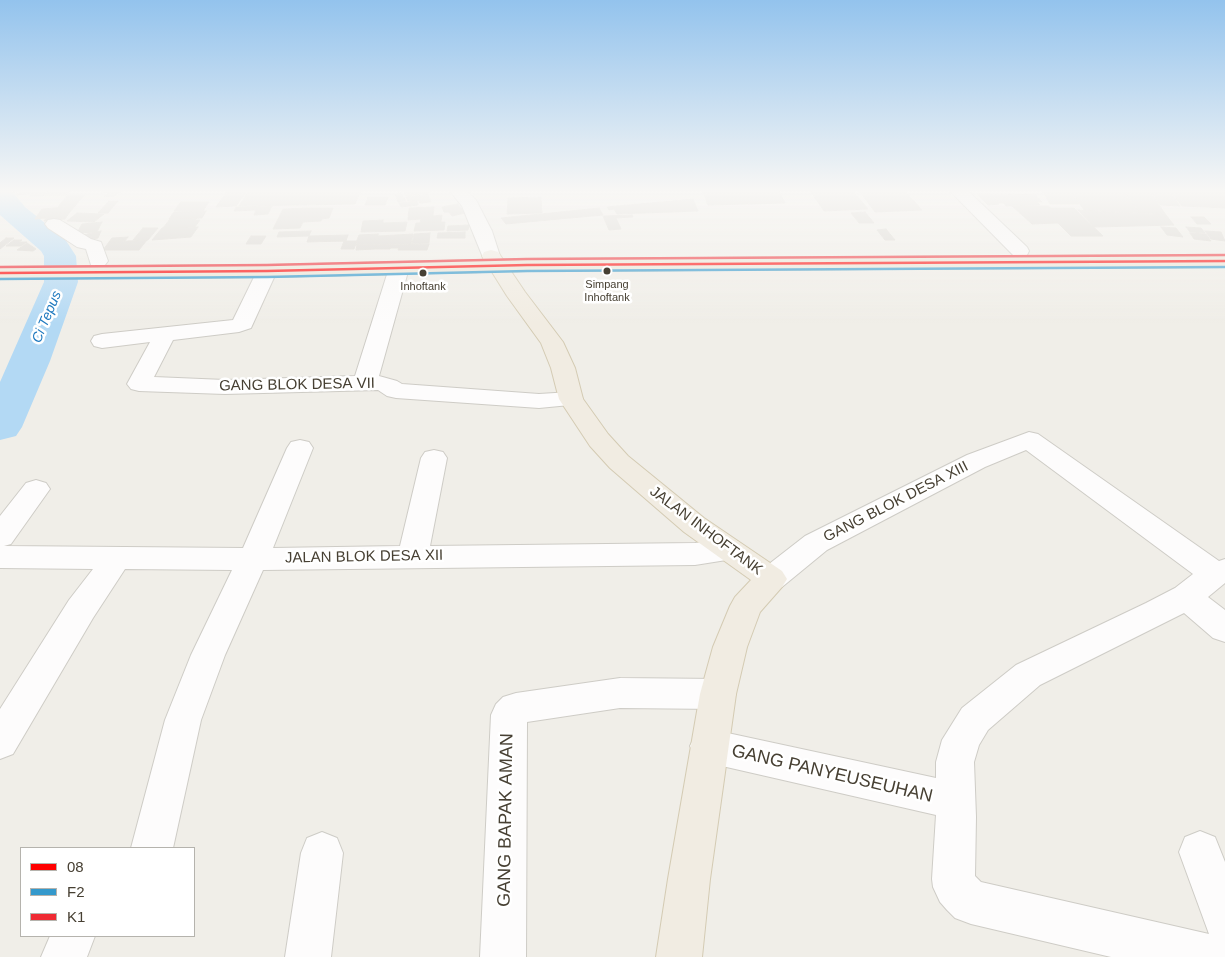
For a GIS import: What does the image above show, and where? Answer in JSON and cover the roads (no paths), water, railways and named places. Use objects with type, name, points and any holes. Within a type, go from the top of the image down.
[{"type":"highway","points":[[0,262],[16,269],[83,265],[494,261],[1225,249]]},
{"type":"highway","points":[[83,265],[267,271],[399,268],[494,261],[1225,261]]},
{"type":"main road","name":"JALAN INHOFTANK","points":[[494,261],[517,296],[552,342],[563,368],[571,399],[599,440],[619,462],[694,525],[771,579],[746,606],[730,647],[718,694],[688,879],[680,957]]},
{"type":"street","points":[[71,235],[84,243],[94,246],[83,265]]},
{"type":"street","points":[[484,235],[494,261]]},
{"type":"street","points":[[1003,235],[1020,251]]},
{"type":"street","points":[[365,383],[399,268]]},
{"type":"street","points":[[102,340],[239,326],[243,323],[267,271]]},
{"type":"street","name":"GANG BLOK DESA VII","points":[[166,334],[139,384],[225,386],[365,383],[388,386],[396,391],[539,401],[571,399]]},
{"type":"street","name":"GANG BLOK DESA XIII","points":[[771,579],[816,543],[976,461],[1029,440],[1220,572]]},
{"type":"street","points":[[152,847],[183,720],[208,655],[253,559],[300,448]]},
{"type":"street","points":[[413,557],[434,458]]},
{"type":"street","points":[[0,538],[36,489]]},
{"type":"street","name":"JALAN BLOK DESA XII","points":[[0,557],[253,559],[695,554],[728,550]]},
{"type":"street","points":[[5,734],[81,609],[116,558]]},
{"type":"street","points":[[1209,957],[971,902],[955,887],[952,879],[956,801],[954,762],[961,740],[975,718],[1028,675],[1186,597],[1220,572]]},
{"type":"street","points":[[1186,597],[1225,629]]},
{"type":"street","name":"GANG BAPAK AMAN","points":[[503,957],[509,715],[516,708],[620,693],[718,694]]},
{"type":"street","name":"GANG PANYEUSEUHAN","points":[[709,746],[956,801]]},
{"type":"street","points":[[1200,852],[1225,919]]},
{"type":"street","points":[[308,957],[322,853]]},
{"type":"street","points":[[64,957],[72,937]]},
{"type":"waterway","name":"Ci Tepus","points":[[0,427],[30,361],[61,282],[60,256],[54,246],[40,235]]},
{"type":"place","name":"Simpang Inhoftank","points":[[607,271]]},
{"type":"place","name":"Inhoftank","points":[[423,273]]}]
